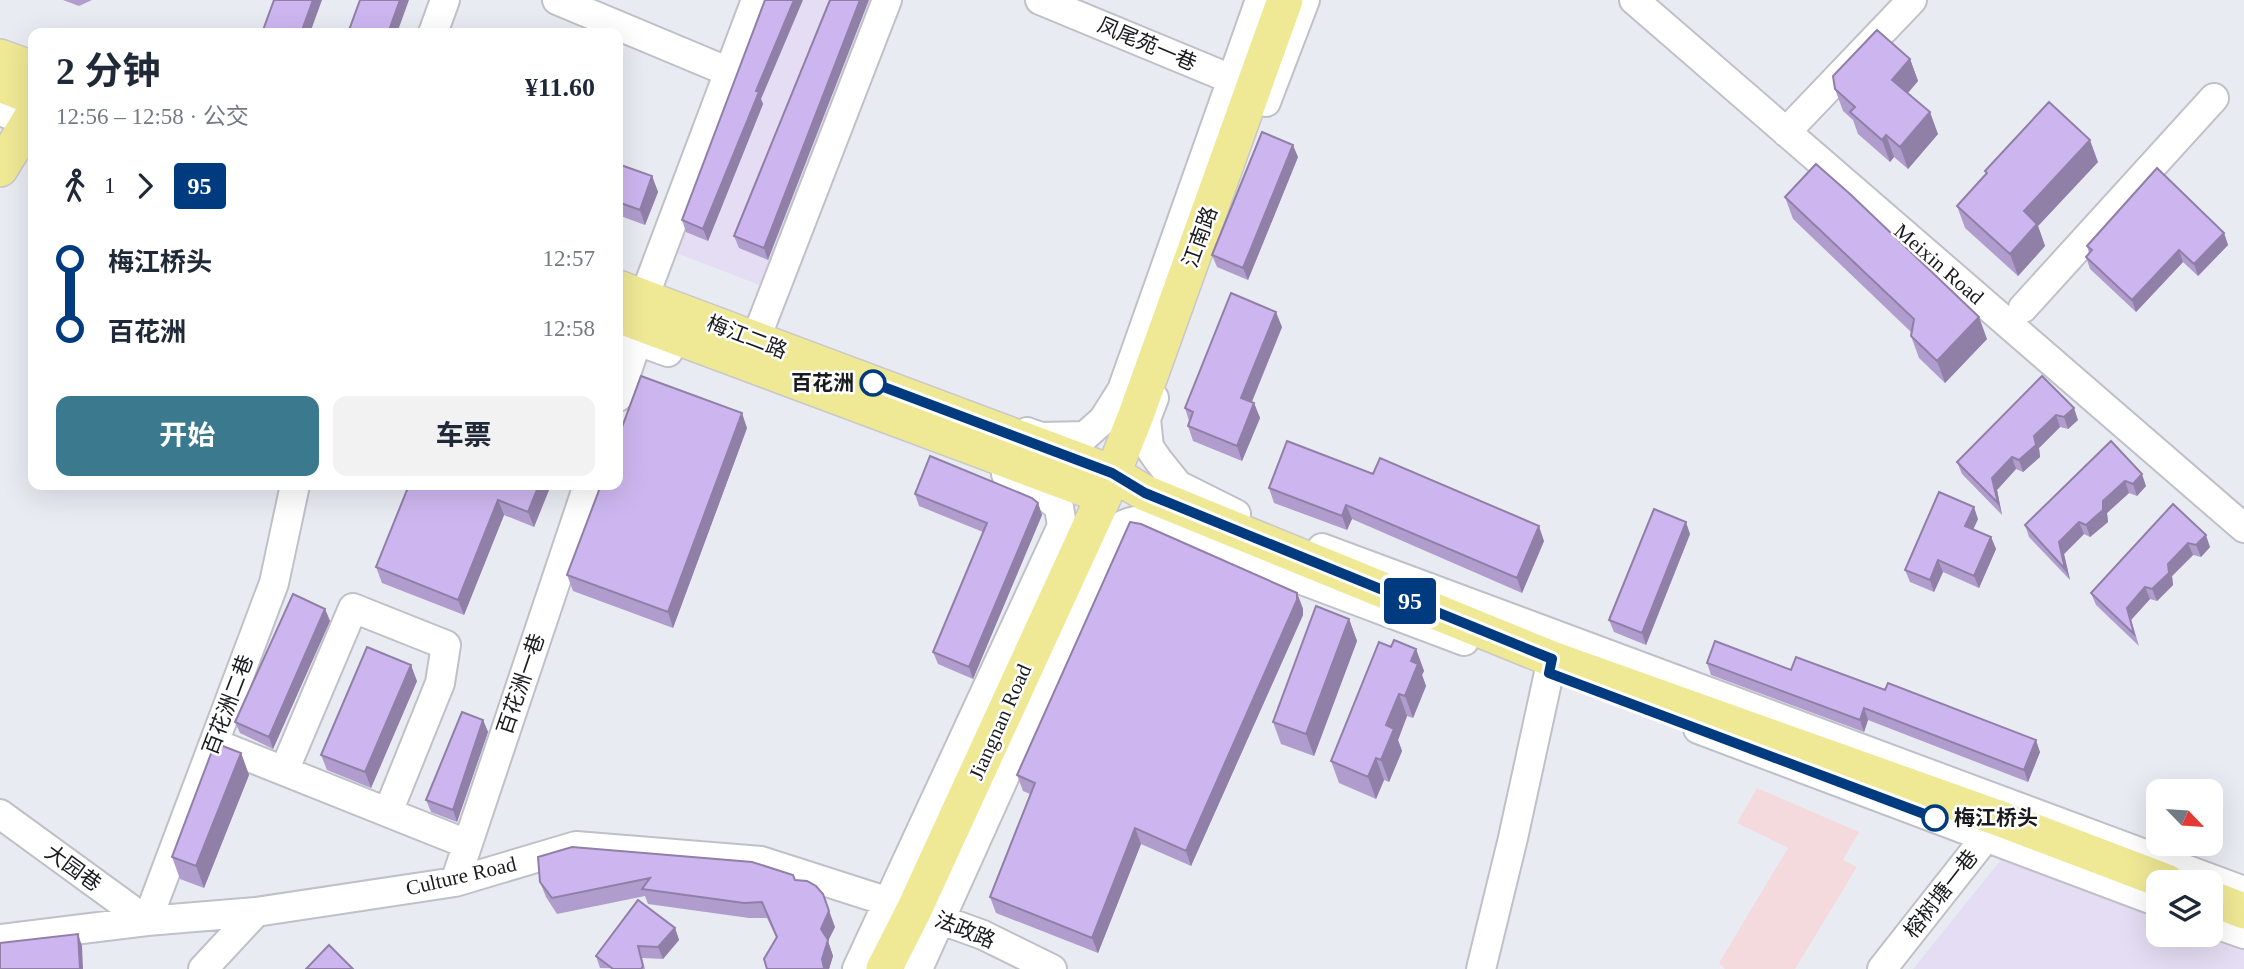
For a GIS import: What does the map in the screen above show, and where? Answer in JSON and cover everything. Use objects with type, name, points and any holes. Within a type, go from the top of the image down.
[{"type":"main road","name":"江南路","points":[[1108,485],[1285,0]]},
{"type":"main road","points":[[0,57],[28,67]]},
{"type":"main road","points":[[0,84],[26,113],[0,170]]},
{"type":"main road","name":"梅江二路","points":[[630,316],[1108,485],[1145,493],[1550,666],[1993,828],[2146,875]]},
{"type":"main road","name":"Jiangnan Road","points":[[884,969],[914,910],[1108,485]]},
{"type":"main road","points":[[2223,903],[2244,911]]},
{"type":"street","points":[[435,28],[445,0]]},
{"type":"street","points":[[558,0],[623,28]]},
{"type":"street","points":[[623,363],[630,316],[756,0]]},
{"type":"street","points":[[758,334],[887,0]]},
{"type":"street","name":"凤尾苑一巷","points":[[1040,0],[1253,88]]},
{"type":"street","points":[[623,277],[1041,437],[1085,436],[1103,420],[1122,390],[1260,0]]},
{"type":"street","points":[[1305,0],[1146,419],[1149,447],[1178,485],[1250,521],[2244,891]]},
{"type":"street","name":"Meixin Road","points":[[1634,0],[2244,528]]},
{"type":"street","points":[[1786,131],[1912,0]]},
{"type":"street","points":[[623,28],[729,72]]},
{"type":"street","points":[[0,39],[28,50]]},
{"type":"street","points":[[2023,308],[2214,98]]},
{"type":"street","points":[[630,316],[1029,482],[1059,507],[1062,526],[914,910],[918,969]]},
{"type":"street","name":"百花洲二巷","points":[[147,921],[274,583],[294,490]]},
{"type":"street","name":"百花洲一巷","points":[[454,882],[586,490]]},
{"type":"street","points":[[857,969],[914,910],[1116,529],[1134,520],[1145,521],[1550,666],[1513,838],[1481,969]]},
{"type":"street","points":[[284,771],[353,608],[446,645],[440,683],[388,813]]},
{"type":"street","points":[[214,743],[467,844]]},
{"type":"street","name":"大园巷","points":[[0,814],[147,921]]},
{"type":"street","points":[[1993,828],[2146,897]]},
{"type":"street","name":"榕树塘一巷","points":[[1882,969],[1993,828]]},
{"type":"street","name":"Culture Road","points":[[0,939],[147,921],[256,912],[454,882],[576,846],[761,861],[914,910]]},
{"type":"street","name":"法政路","points":[[914,910],[983,935],[1052,969]]},
{"type":"street","points":[[203,969],[256,912]]},
{"type":"street","points":[[2223,927],[2244,934]]},
{"type":"shaded area","points":[[766,0],[877,0],[767,288],[671,251]]},
{"type":"shaded area","points":[[1757,788],[1859,832],[1843,860],[1857,867],[1795,969],[1725,969],[1719,963],[1788,848],[1737,823]]},
{"type":"shaded area","points":[[2007,852],[2146,902],[2146,947],[2223,947],[2223,936],[2244,936],[2244,969],[1913,969]]},
{"type":"building","points":[[274,0],[313,0],[303,28],[264,28]]},
{"type":"building","points":[[360,0],[400,0],[390,28],[350,28]]},
{"type":"building","points":[[765,0],[794,0],[703,229],[682,220]]},
{"type":"building","points":[[830,0],[860,0],[764,248],[734,236]]},
{"type":"building","points":[[1877,30],[1910,59],[1892,80],[1930,112],[1900,147],[1886,135],[1882,140],[1850,112],[1855,107],[1835,89],[1833,76]]},
{"type":"building","points":[[2049,102],[2090,140],[2024,211],[2037,224],[2010,254],[1957,206],[1987,173],[1985,171]]},
{"type":"building","points":[[1262,132],[1293,145],[1243,268],[1212,255]]},
{"type":"building","points":[[1816,164],[1979,317],[1937,361],[1911,336],[1914,319],[1785,197]]},
{"type":"building","points":[[623,166],[652,176],[640,210],[623,204]]},
{"type":"building","points":[[2157,168],[2224,233],[2194,264],[2179,250],[2132,300],[2086,257],[2092,250],[2087,246]]},
{"type":"building","points":[[1231,293],[1276,312],[1241,398],[1254,403],[1237,446],[1188,426],[1193,412],[1185,408]]},
{"type":"building","points":[[641,376],[742,413],[668,612],[567,575],[599,490],[623,490],[623,425]]},
{"type":"building","points":[[2042,376],[2074,408],[2064,417],[2056,415],[2034,436],[2036,445],[2019,460],[2012,457],[1992,478],[1998,503],[1957,462]]},
{"type":"building","points":[[1287,441],[1373,474],[1380,458],[1539,526],[1517,578],[1346,505],[1342,516],[1269,488]]},
{"type":"building","points":[[2111,441],[2142,474],[2133,484],[2125,481],[2103,501],[2103,510],[2086,525],[2079,522],[2059,542],[2065,569],[2025,525]]},
{"type":"building","points":[[930,456],[1032,498],[1038,503],[969,667],[933,652],[987,523],[915,494]]},
{"type":"building","points":[[407,490],[537,490],[528,512],[498,500],[458,600],[376,567]]},
{"type":"building","points":[[1939,492],[1974,507],[1965,526],[1991,537],[1974,576],[1938,560],[1930,580],[1905,570]]},
{"type":"building","points":[[2173,504],[2206,535],[2196,545],[2188,543],[2168,564],[2169,573],[2152,589],[2145,587],[2127,608],[2134,634],[2091,593]]},
{"type":"building","points":[[1654,509],[1686,522],[1642,633],[1609,620]]},
{"type":"building","points":[[1130,522],[1141,524],[1297,593],[1297,600],[1186,851],[1135,828],[1092,938],[990,897],[1035,783],[1017,775]]},
{"type":"building","points":[[293,594],[325,609],[269,737],[235,722]]},
{"type":"building","points":[[1316,606],[1349,619],[1306,734],[1273,722]]},
{"type":"building","points":[[1394,640],[1416,649],[1411,661],[1418,664],[1405,696],[1399,694],[1386,725],[1394,729],[1381,760],[1376,758],[1368,777],[1331,761],[1379,642],[1391,647]]},
{"type":"building","points":[[1715,641],[1791,670],[1796,657],[1885,690],[1888,683],[2036,740],[2024,770],[1864,708],[1860,720],[1707,663]]},
{"type":"building","points":[[367,647],[411,665],[365,772],[321,755]]},
{"type":"building","points":[[462,712],[483,720],[453,810],[426,800]]},
{"type":"building","points":[[215,743],[241,753],[196,866],[172,857]]},
{"type":"building","points":[[572,847],[752,862],[793,875],[795,880],[807,881],[823,894],[829,911],[821,929],[828,940],[822,959],[824,968],[767,969],[764,959],[777,937],[762,902],[744,903],[642,889],[650,878],[552,898],[540,882],[538,857]]},
{"type":"building","points":[[638,900],[675,928],[658,947],[638,946],[643,966],[641,969],[613,969],[596,956]]},
{"type":"building","points":[[78,934],[80,969],[0,969],[0,943]]},
{"type":"building","points":[[329,945],[353,969],[306,969]]},
{"type":"bus line","name":"95","points":[[873,383],[1112,473],[1145,493],[1552,659],[1549,673],[1935,818]]},
{"type":"place","name":"百花洲","points":[[873,383]]},
{"type":"place","name":"梅江桥头","points":[[1935,818]]}]
